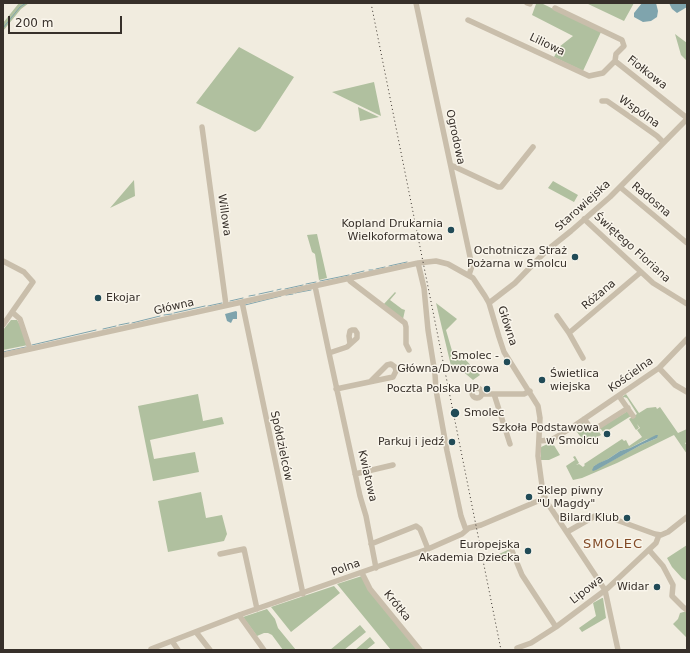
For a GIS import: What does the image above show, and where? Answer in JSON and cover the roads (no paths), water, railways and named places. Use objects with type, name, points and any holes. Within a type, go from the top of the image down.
[{"type":"street","name":"Ogrodowa","points":[[416,3],[472,266],[469,275]]},
{"type":"street","name":"Fiołkowa","points":[[555,8],[622,40],[624,46],[616,54],[615,61],[687,118]]},
{"type":"street","name":"Liliowa","points":[[468,20],[589,76],[603,73],[615,61]]},
{"type":"street","name":"Wspólna","points":[[602,101],[607,102],[633,119],[663,142]]},
{"type":"street","name":"Starowiejska","points":[[489,303],[515,283],[546,251],[620,187],[687,118]]},
{"type":"street","name":"Willowa","points":[[202,127],[226,305]]},
{"type":"street","points":[[450,167],[453,166],[498,187],[501,187],[533,147]]},
{"type":"street","name":"Radosna","points":[[620,187],[687,243]]},
{"type":"street","name":"Świętego Floriana","points":[[584,219],[641,272],[662,289],[687,304]]},
{"type":"street","points":[[3,261],[24,272],[33,282],[3,325]]},
{"type":"street","name":"Główna","points":[[3,355],[418,263],[432,261],[443,262],[469,275],[475,280],[489,303],[502,348],[512,366],[530,391],[540,410],[540,478],[545,498],[605,590]]},
{"type":"street","points":[[418,263],[424,295],[436,390],[451,473],[461,516],[466,530]]},
{"type":"street","name":"Różana","points":[[569,333],[641,272]]},
{"type":"street","points":[[350,278],[350,281],[404,323],[406,327],[406,344],[409,350]]},
{"type":"street","name":"Kwiatowa","points":[[315,286],[336,389],[366,516],[376,568]]},
{"type":"street","name":"Spółdzielców","points":[[242,302],[303,594]]},
{"type":"street","points":[[12,312],[20,319],[30,349]]},
{"type":"street","points":[[557,316],[569,333],[583,358]]},
{"type":"street","name":"Kościelna","points":[[539,441],[554,438],[619,396],[659,368],[687,339]]},
{"type":"street","points":[[329,353],[343,350],[350,344]]},
{"type":"street","points":[[659,368],[675,385],[687,392]]},
{"type":"street","points":[[336,389],[371,381]]},
{"type":"street","points":[[482,394],[524,394],[530,391]]},
{"type":"street","points":[[494,394],[510,444]]},
{"type":"street","points":[[619,396],[633,416]]},
{"type":"street","points":[[584,419],[590,427],[595,429],[628,408]]},
{"type":"street","points":[[355,474],[393,465]]},
{"type":"street","name":"Polna","points":[[151,650],[239,615],[303,594],[428,549],[462,534],[466,530],[545,498]]},
{"type":"street","points":[[567,532],[595,516],[603,515],[658,535],[667,533],[687,517]]},
{"type":"street","points":[[371,544],[416,526],[420,529],[428,549]]},
{"type":"street","name":"Lipowa","points":[[517,648],[531,643],[556,627],[605,590],[656,544],[658,535]]},
{"type":"street","points":[[510,546],[522,576],[556,627]]},
{"type":"street","points":[[220,554],[244,549],[257,609]]},
{"type":"street","points":[[649,550],[663,566],[670,579],[673,585],[672,596],[687,610]]},
{"type":"street","name":"Krótka","points":[[362,573],[370,589],[420,650]]},
{"type":"street","points":[[605,590],[618,650]]},
{"type":"street","points":[[239,615],[264,650]]},
{"type":"street","points":[[196,632],[210,650]]},
{"type":"street","points":[[172,641],[178,650]]},
{"type":"water","points":[[642,3],[656,3],[658,11],[657,17],[651,21],[643,22],[634,17],[634,13]]},
{"type":"water","points":[[669,3],[687,3],[687,7],[677,13],[672,9]]},
{"type":"water","points":[[236,311],[237,319],[233,319],[231,323],[227,321],[225,314]]},
{"type":"water","points":[[658,435],[657,438],[641,445],[596,470],[592,470],[594,466],[620,451],[630,448]]},
{"type":"waterway","points":[[3,28],[20,7],[26,3]]},
{"type":"waterway","points":[[389,266],[407,262]]},
{"type":"waterway","points":[[376,269],[385,267]]},
{"type":"waterway","points":[[352,274],[364,271]]},
{"type":"waterway","points":[[320,281],[349,275]]},
{"type":"waterway","points":[[306,284],[316,282]]},
{"type":"waterway","points":[[285,289],[303,285]]},
{"type":"waterway","points":[[277,290],[281,289]]},
{"type":"waterway","points":[[295,293],[311,290]]},
{"type":"waterway","points":[[259,294],[273,291]]},
{"type":"waterway","points":[[286,295],[293,294]]},
{"type":"waterway","points":[[249,296],[255,295]]},
{"type":"waterway","points":[[245,305],[281,296]]},
{"type":"waterway","points":[[230,301],[243,298]]},
{"type":"waterway","points":[[208,306],[222,303]]},
{"type":"waterway","points":[[174,313],[205,306]]},
{"type":"waterway","points":[[164,315],[172,314]]},
{"type":"waterway","points":[[132,323],[160,316]]},
{"type":"waterway","points":[[119,325],[129,323]]},
{"type":"waterway","points":[[103,329],[116,326]]},
{"type":"waterway","points":[[32,345],[96,330]]},
{"type":"waterway","points":[[3,352],[26,347]]},
{"type":"railway","points":[[371,3],[501,650]]},
{"type":"place","name":"Kopland Drukarnia Wielkoformatowa","points":[[451,230]]},
{"type":"place","name":"Ochotnicza Straż Pożarna w Smolcu","points":[[575,257]]},
{"type":"place","name":"Ekojar","points":[[98,298]]},
{"type":"place","name":"Smolec - Główna/Dworcowa","points":[[507,362]]},
{"type":"place","name":"Świetlica wiejska","points":[[542,380]]},
{"type":"place","name":"Poczta Polska UP","points":[[487,389]]},
{"type":"place","name":"Smolec","points":[[455,413]]},
{"type":"place","name":"Szkoła Podstawowa w Smolcu","points":[[607,434]]},
{"type":"place","name":"Parkuj i jedź","points":[[452,442]]},
{"type":"place","name":"Sklep piwny \"U Magdy\"","points":[[529,497]]},
{"type":"place","name":"Bilard Klub","points":[[627,518]]},
{"type":"place","name":"Europejska Akademia Dziecka","points":[[528,551]]},
{"type":"place","name":"Widar","points":[[657,587]]},
{"type":"district","name":"SMOLEC","points":[[613,545]]}]
